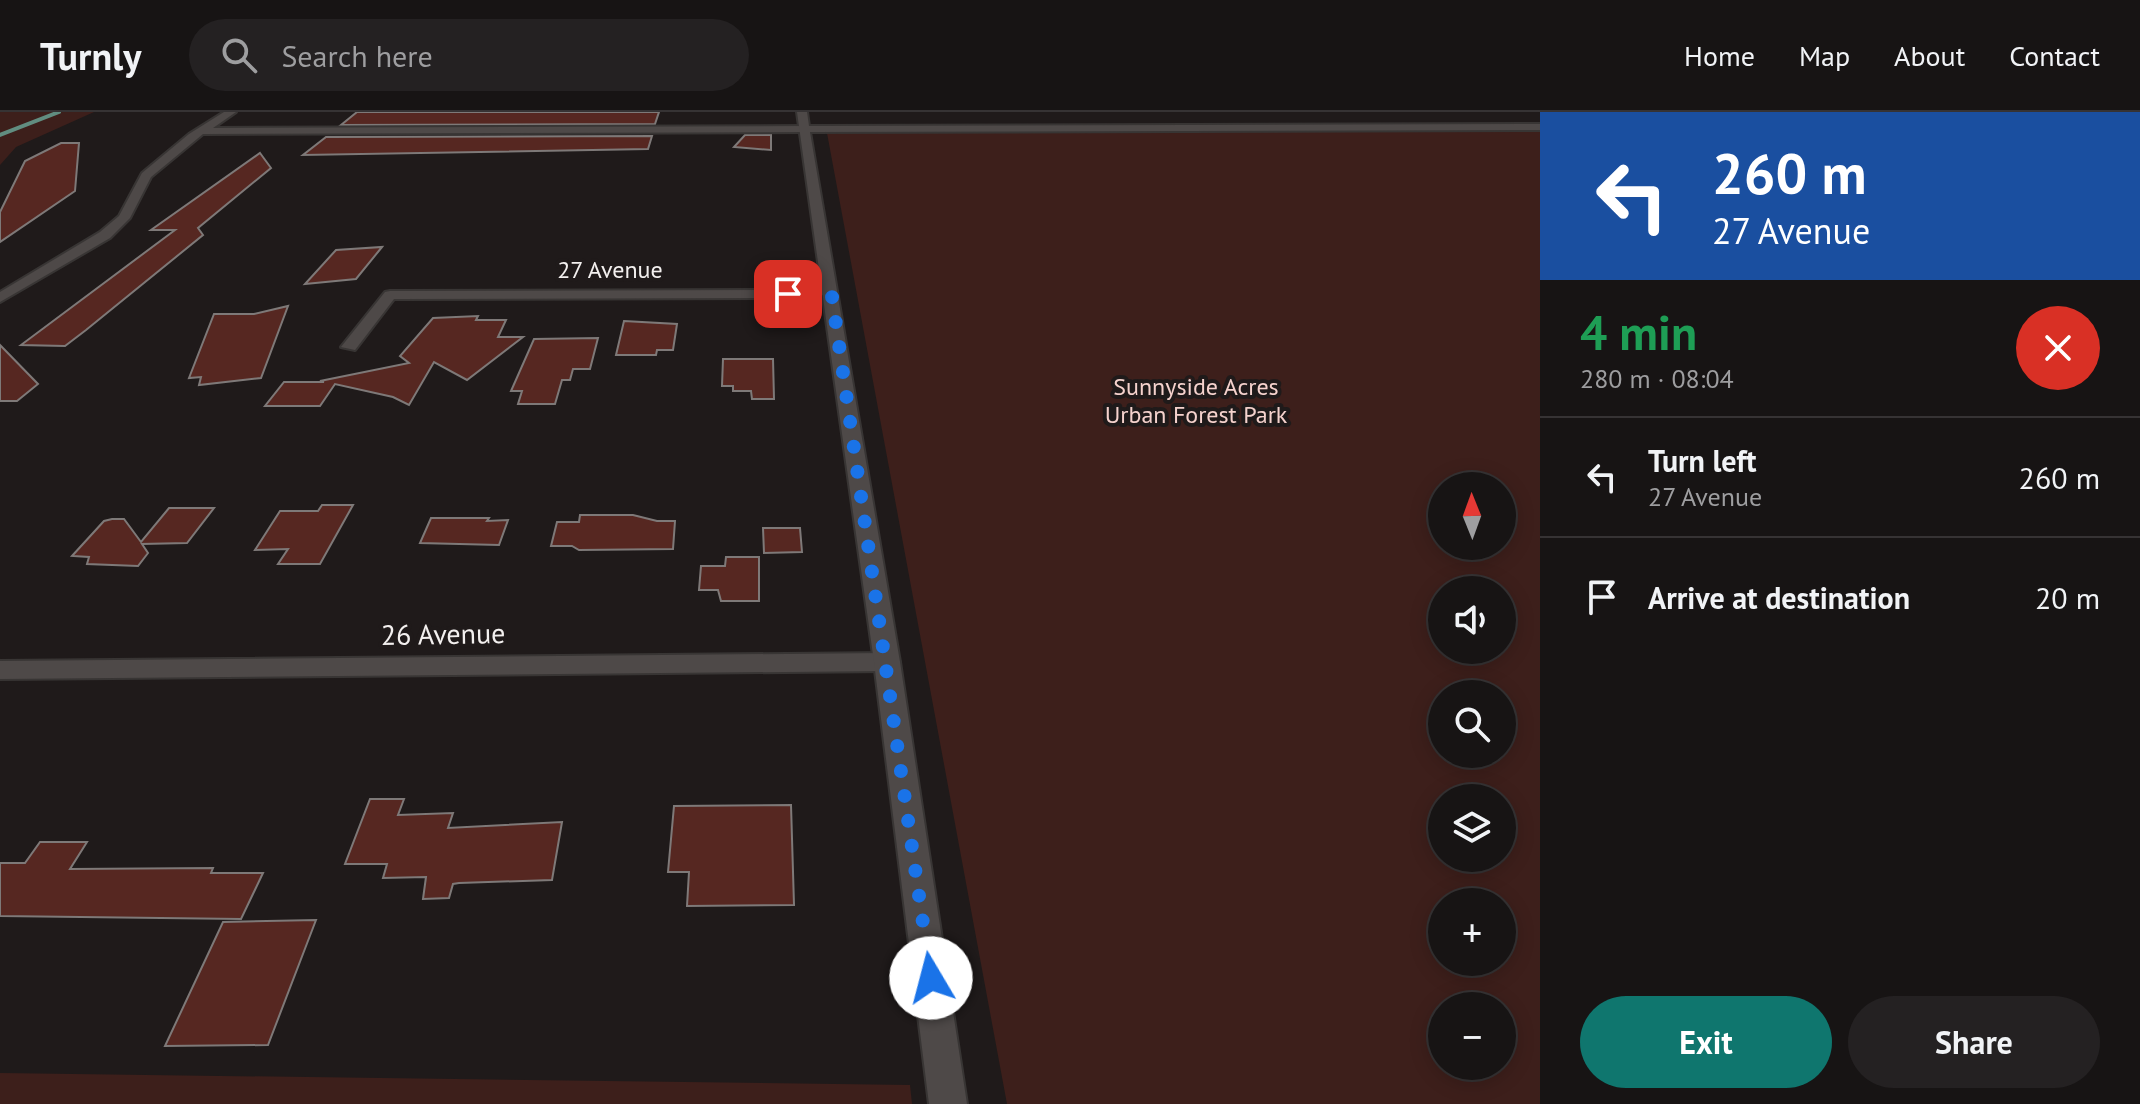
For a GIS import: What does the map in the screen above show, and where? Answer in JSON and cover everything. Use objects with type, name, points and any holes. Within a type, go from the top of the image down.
[{"type":"street","points":[[0,298],[105,235],[124,218],[146,175],[201,131],[231,112]]},
{"type":"street","points":[[802,112],[887,662],[948,1104]]},
{"type":"street","points":[[201,131],[1540,127]]},
{"type":"street","name":"27 Avenue","points":[[349,347],[390,295],[798,294],[831,290]]},
{"type":"street","name":"26 Avenue","points":[[0,670],[887,662]]},
{"type":"green space","points":[[0,112],[94,112],[16,147],[0,165]]},
{"type":"green space","name":"Sunnyside Acres Urban Forest Park","points":[[1540,131],[1540,1104],[1007,1104],[827,133]]},
{"type":"green space","points":[[0,1073],[910,1085],[912,1104],[0,1104]]},
{"type":"building","points":[[357,112],[659,112],[655,124],[341,125]]},
{"type":"building","points":[[745,135],[771,135],[771,150],[734,147]]},
{"type":"building","points":[[652,136],[648,149],[303,155],[326,137]]},
{"type":"building","points":[[61,143],[79,143],[75,191],[0,242],[0,212],[25,161]]},
{"type":"building","points":[[260,153],[271,168],[198,228],[203,235],[86,330],[65,346],[21,345],[175,230],[151,230]]},
{"type":"building","points":[[382,247],[356,279],[305,284],[336,250]]},
{"type":"building","points":[[288,306],[261,378],[199,385],[201,377],[189,378],[214,314],[254,314]]},
{"type":"building","points":[[478,316],[476,320],[506,320],[498,337],[523,337],[467,380],[434,362],[409,405],[393,397],[335,384],[320,406],[265,406],[284,382],[324,382],[320,381],[409,363],[400,356],[433,318]]},
{"type":"building","points":[[624,321],[677,324],[673,350],[657,350],[656,355],[616,355]]},
{"type":"building","points":[[598,338],[590,369],[573,369],[570,380],[562,380],[555,404],[518,404],[522,391],[511,391],[534,339]]},
{"type":"building","points":[[0,345],[38,384],[17,401],[0,401]]},
{"type":"building","points":[[723,359],[773,359],[774,399],[752,399],[751,391],[733,391],[733,386],[722,386]]},
{"type":"building","points":[[322,505],[353,505],[320,564],[278,564],[288,549],[255,550],[280,511],[318,511]]},
{"type":"building","points":[[169,508],[214,508],[187,543],[142,544],[148,553],[138,566],[87,564],[89,557],[72,556],[104,521],[112,519],[124,519],[141,542]]},
{"type":"building","points":[[580,515],[633,515],[657,521],[675,521],[673,549],[579,550],[572,546],[551,546],[557,522],[579,522]]},
{"type":"building","points":[[431,518],[508,520],[499,545],[420,543]]},
{"type":"building","points":[[763,528],[800,528],[802,552],[764,553]]},
{"type":"building","points":[[726,557],[759,557],[759,601],[721,601],[718,590],[699,590],[701,566],[725,566]]},
{"type":"building","points":[[370,799],[404,799],[398,815],[453,813],[448,828],[562,822],[552,880],[459,883],[453,884],[449,898],[423,899],[426,877],[383,878],[387,864],[345,864]]},
{"type":"building","points":[[791,805],[794,905],[687,906],[689,872],[668,872],[674,806]]},
{"type":"building","points":[[40,842],[87,842],[70,869],[213,868],[211,873],[263,873],[241,919],[0,916],[0,863],[25,863]]},
{"type":"building","points":[[316,920],[268,1045],[165,1046],[223,922]]},
{"type":"waterway","points":[[0,135],[59,112]]},
{"type":"route","points":[[788,294],[831,290],[931,978]]}]
